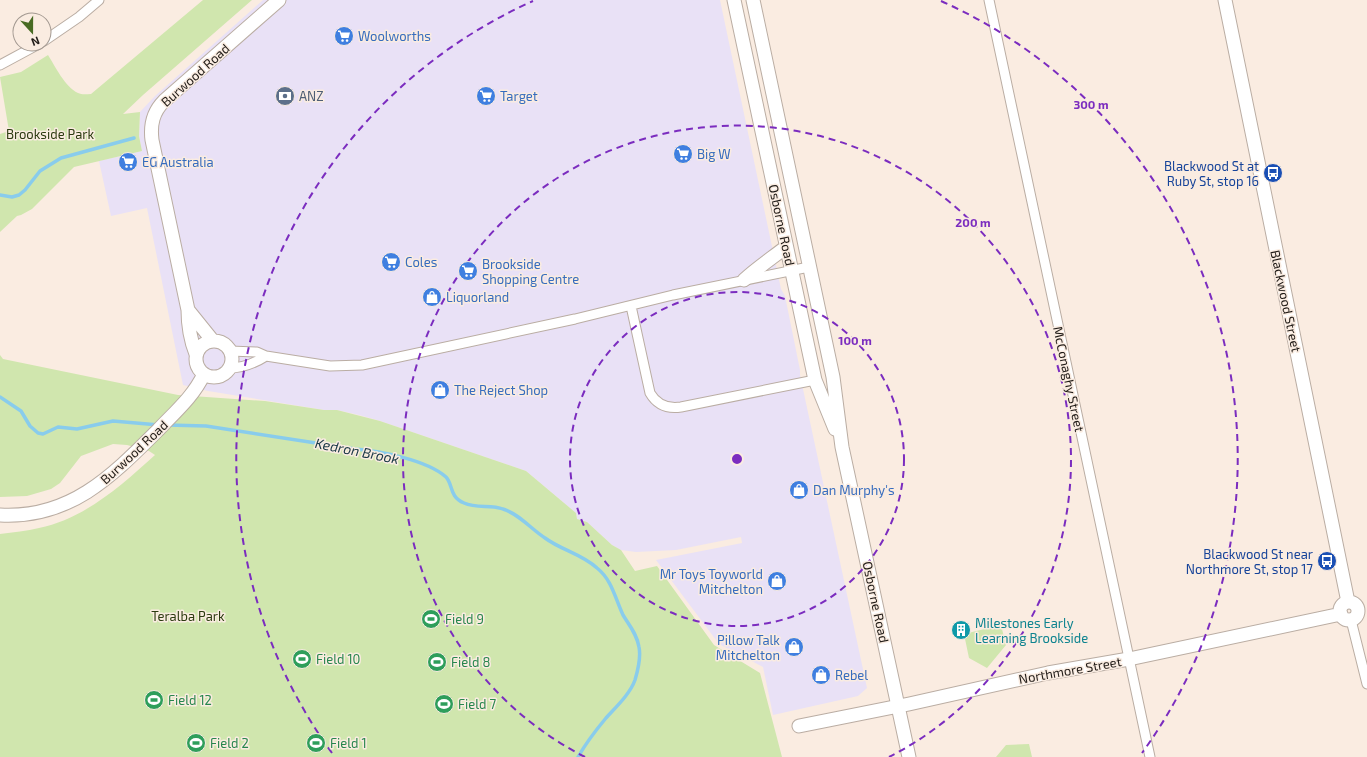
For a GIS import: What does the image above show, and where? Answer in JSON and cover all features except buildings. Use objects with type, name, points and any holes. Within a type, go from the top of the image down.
[{"type":"street","points":[[52,35],[99,0]]},
{"type":"street","name":"Burwood Road","points":[[196,354],[188,325],[188,310],[152,140],[154,116],[159,106],[164,101],[279,0]]},
{"type":"street","name":"Osborne Road","points":[[734,0],[814,380],[842,447]]},
{"type":"street","name":"Osborne Road","points":[[753,0],[833,377],[842,447],[909,757]]},
{"type":"street","name":"McConaghy Street","points":[[989,0],[1150,757]]},
{"type":"street","name":"Blackwood Street","points":[[1225,0],[1367,684]]},
{"type":"street","points":[[0,65],[24,52]]},
{"type":"street","points":[[744,280],[756,269],[786,247]]},
{"type":"street","points":[[230,351],[257,352],[266,356],[330,366],[362,365],[744,280],[809,267]]},
{"type":"street","points":[[632,306],[650,393],[665,407],[681,407],[814,380]]},
{"type":"street","points":[[188,310],[213,341]]},
{"type":"street","points":[[213,341],[223,343],[230,351],[231,363],[229,368],[220,375],[210,376],[204,374],[197,366],[196,354],[202,345],[213,341]]},
{"type":"street","points":[[229,368],[237,368],[257,362],[266,356]]},
{"type":"street","name":"Burwood Road","points":[[0,515],[36,514],[71,502],[96,487],[131,457],[191,396],[204,374]]},
{"type":"street","name":"Northmore Street","points":[[799,726],[1048,673],[1129,659],[1353,611]]},
{"type":"shaded area","name":"Brookside Shopping Centre","points":[[263,0],[720,0],[781,289],[785,296],[800,375],[867,688],[858,696],[773,715],[763,667],[719,644],[656,560],[742,543],[741,537],[676,550],[636,552],[621,550],[612,545],[587,522],[577,519],[576,513],[526,471],[359,415],[337,410],[324,410],[208,391],[183,385],[147,208],[111,216],[99,161],[142,151],[139,136],[140,112],[155,96]]},
{"type":"green space","name":"Brookside Park","points":[[203,0],[252,0],[123,114],[140,112],[139,136],[142,151],[74,167],[32,209],[17,216],[0,232],[0,134],[9,131],[0,77],[21,72],[48,55],[61,76],[73,90],[80,94],[91,94]]},
{"type":"green space","name":"Teralba Park","points":[[0,355],[3,359],[178,395],[265,401],[324,410],[337,410],[380,421],[526,471],[576,513],[577,519],[587,522],[612,545],[621,550],[635,571],[657,566],[714,645],[760,673],[782,757],[0,757],[0,534],[25,531],[56,524],[87,509],[116,489],[155,455],[149,451],[127,445],[113,444],[81,456],[60,483],[51,489],[27,496],[0,497]]},
{"type":"green space","points":[[1001,625],[1006,645],[987,668],[969,658],[964,634]]},
{"type":"green space","points":[[1029,744],[1032,757],[996,757],[1006,745]]},
{"type":"waterway","points":[[0,195],[12,197],[19,195],[25,190],[40,171],[61,158],[134,138]]},
{"type":"waterway","name":"Kedron Brook","points":[[0,397],[21,411],[30,426],[38,433],[43,434],[58,427],[77,429],[113,421],[159,425]]},
{"type":"waterway","name":"Kedron Brook","points":[[167,425],[206,426],[403,457],[438,471],[446,477],[456,497],[464,503],[474,506],[494,507],[509,511],[551,542],[591,563],[602,573],[610,584],[623,615],[636,638],[640,651],[638,668],[633,685],[595,732],[578,757]]},
{"type":"place","name":"Woolworths","points":[[344,36]]},
{"type":"place","name":"ANZ","points":[[285,96]]},
{"type":"place","name":"Target","points":[[486,96]]},
{"type":"place","name":"Big W","points":[[683,154]]},
{"type":"place","name":"EG Australia","points":[[128,162]]},
{"type":"place","name":"Blackwood St at Ruby St, stop 16","points":[[1273,173]]},
{"type":"place","name":"Coles","points":[[391,262]]},
{"type":"place","name":"Brookside Shopping Centre","points":[[468,271]]},
{"type":"place","name":"Liquorland","points":[[432,297]]},
{"type":"place","name":"The Reject Shop","points":[[440,390]]},
{"type":"place","name":"Dan Murphy's","points":[[799,490]]},
{"type":"place","name":"Blackwood St near Northmore St, stop 17","points":[[1327,561]]},
{"type":"place","name":"Mr Toys Toyworld Mitchelton","points":[[777,581]]},
{"type":"place","name":"Field 9","points":[[431,619]]},
{"type":"place","name":"Milestones Early Learning Brookside","points":[[961,630]]},
{"type":"place","name":"Pillow Talk Mitchelton","points":[[794,647]]},
{"type":"place","name":"Field 10","points":[[302,659]]},
{"type":"place","name":"Field 8","points":[[437,662]]},
{"type":"place","name":"Rebel","points":[[821,675]]},
{"type":"place","name":"Field 12","points":[[154,700]]},
{"type":"place","name":"Field 7","points":[[444,704]]},
{"type":"place","name":"Field 2","points":[[196,743]]},
{"type":"place","name":"Field 1","points":[[316,743]]}]
